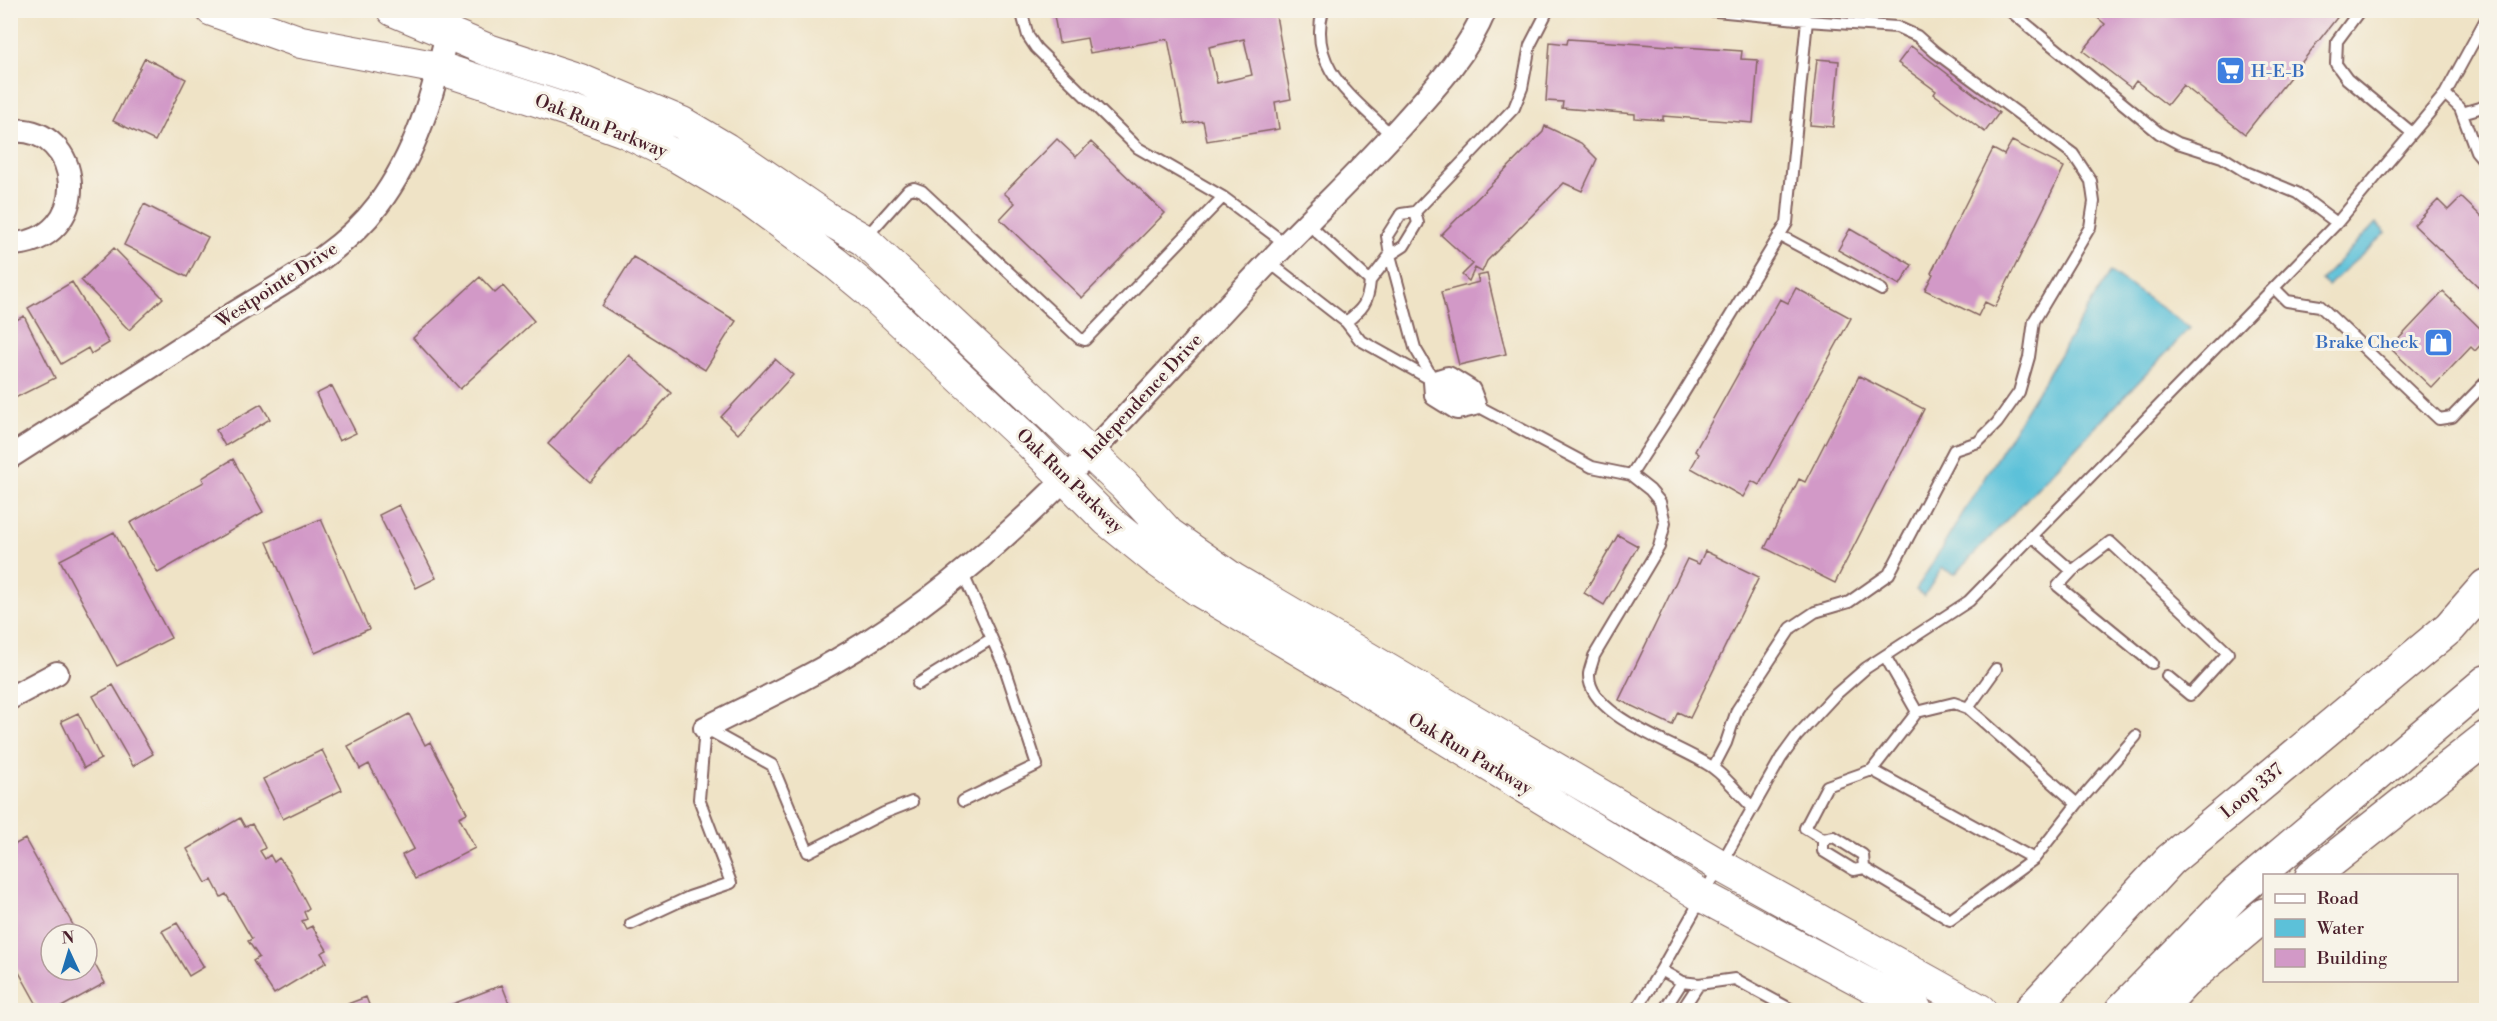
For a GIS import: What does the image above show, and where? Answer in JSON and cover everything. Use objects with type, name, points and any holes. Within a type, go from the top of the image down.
[{"type":"main road","name":"Loop 337","points":[[2031,1011],[2170,860],[2450,627],[2487,586]]},
{"type":"main road","points":[[2122,1011],[2236,893],[2487,682]]},
{"type":"main road","points":[[2314,874],[2360,835],[2487,738]]},
{"type":"main road","points":[[2158,1011],[2184,982],[2263,917]]},
{"type":"street","name":"Oak Run Parkway","points":[[212,10],[301,42],[439,68],[624,131],[678,157],[746,197],[870,292],[957,373],[1107,520],[1156,560],[1198,590],[1704,897],[1916,1011]]},
{"type":"street","name":"Oak Run Parkway","points":[[393,10],[488,50],[580,80],[682,123],[726,149],[828,219],[864,240],[1124,485],[1169,534],[1233,579],[1721,866],[1980,1011]]},
{"type":"street","name":"Independence Drive","points":[[705,728],[795,682],[866,642],[962,571],[1066,479],[1443,80],[1471,38],[1485,10]]},
{"type":"street","name":"Westpointe Drive","points":[[10,457],[302,270],[352,234],[378,206],[404,165],[423,121],[447,33]]},
{"type":"street","points":[[10,131],[31,133],[45,139],[56,149],[65,161],[72,190],[63,218],[53,230],[41,238],[26,243],[10,244]]},
{"type":"street","points":[[1435,382],[1448,378],[1469,390],[1474,404]]},
{"type":"street","points":[[10,698],[57,673]]},
{"type":"lane","points":[[1021,10],[1028,36],[1036,48],[1122,134],[1138,148],[1222,197],[1286,244]]},
{"type":"lane","points":[[1323,10],[1319,27],[1326,66],[1392,136]]},
{"type":"lane","points":[[1435,382],[1415,348],[1387,236],[1401,214],[1415,212],[1514,108],[1522,88],[1530,45],[1548,10]]},
{"type":"lane","points":[[1706,10],[1808,21],[1897,27],[1917,36],[1935,52],[2073,154],[2091,181],[2094,202],[2090,227],[2034,321],[2029,357],[2019,392],[1997,423],[1978,442],[1954,450],[1890,574],[1849,602],[1815,612],[1791,628],[1737,710],[1726,743],[1713,768]]},
{"type":"lane","points":[[2009,10],[2159,133],[2178,143],[2222,157],[2246,172],[2297,193],[2337,223]]},
{"type":"lane","points":[[2360,10],[2340,33],[2335,49],[2336,64],[2356,87],[2411,132]]},
{"type":"lane","points":[[1636,1011],[1704,897],[1781,758],[1803,730],[1843,688],[1885,656],[1969,601],[2337,223],[2445,94],[2487,19]]},
{"type":"lane","points":[[1631,475],[1787,223],[1808,21]]},
{"type":"lane","points":[[2445,94],[2456,104],[2476,151],[2487,163]]},
{"type":"lane","points":[[2462,114],[2487,106]]},
{"type":"lane","points":[[864,240],[908,190],[914,188],[922,191],[1079,338],[1085,340],[1222,197]]},
{"type":"lane","points":[[1346,322],[1361,311],[1369,297],[1370,280],[1390,255],[1404,246],[1418,223],[1415,212]]},
{"type":"lane","points":[[1306,223],[1370,280]]},
{"type":"lane","points":[[1779,235],[1882,290]]},
{"type":"lane","points":[[1269,262],[1346,322],[1360,340],[1435,382]]},
{"type":"lane","points":[[2274,288],[2287,301],[2320,306],[2439,419],[2452,417],[2487,382]]},
{"type":"lane","points":[[1474,404],[1592,467],[1631,475],[1650,490],[1660,502],[1665,523],[1659,547],[1594,656],[1589,674],[1592,688],[1603,705],[1624,721],[1713,768],[1752,807]]},
{"type":"lane","points":[[2032,536],[2072,571]]},
{"type":"lane","points":[[2152,663],[2058,586],[2072,571],[2109,542],[2228,653],[2190,695],[2167,676]]},
{"type":"lane","points":[[962,571],[1005,668],[1037,765],[963,801]]},
{"type":"lane","points":[[918,684],[991,639]]},
{"type":"lane","points":[[1885,656],[1917,712]]},
{"type":"lane","points":[[1968,708],[1996,669]]},
{"type":"lane","points":[[1864,868],[1863,855],[1834,837],[1823,839],[1805,828],[1827,786],[1872,770],[1917,712],[1954,703],[1968,708],[2077,804]]},
{"type":"lane","points":[[631,924],[690,897],[731,883],[699,799],[705,728],[772,765],[808,852],[884,813],[912,802]]},
{"type":"lane","points":[[1823,839],[1823,851],[1854,870],[1864,868],[1950,920],[2034,859],[2077,804],[2136,736]]},
{"type":"lane","points":[[1872,770],[2034,859]]},
{"type":"lane","points":[[1661,970],[1682,982],[1699,984],[1735,979],[1792,1011]]},
{"type":"lane","points":[[1664,1011],[1682,982]]},
{"type":"lane","points":[[1682,1011],[1699,984]]},
{"type":"water","points":[[2376,223],[2386,233],[2328,286],[2321,280]]},
{"type":"water","points":[[2110,272],[2190,328],[1955,574],[1942,568],[1924,596],[1916,590]]},
{"type":"building","points":[[1053,10],[1111,10],[1112,15],[1134,10],[1275,10],[1291,99],[1275,102],[1279,129],[1207,141],[1203,121],[1184,124],[1168,39],[1090,53],[1087,38],[1059,43]],"holes":[[[1244,39],[1252,75],[1217,83],[1209,47]]]},
{"type":"building","name":"H-E-B","points":[[2088,10],[2343,10],[2245,134],[2183,85],[2167,105],[2136,81],[2131,88],[2083,51],[2105,24]]},
{"type":"building","points":[[1568,39],[1742,51],[1741,59],[1758,60],[1753,123],[1663,116],[1663,120],[1635,118],[1635,114],[1562,108],[1563,102],[1546,101],[1550,42],[1567,44]]},
{"type":"building","points":[[1911,46],[1999,113],[1985,132],[1934,94],[1936,91],[1898,63]]},
{"type":"building","points":[[145,58],[186,79],[155,141],[113,121]]},
{"type":"building","points":[[1817,59],[1839,61],[1833,127],[1810,125]]},
{"type":"building","points":[[1545,126],[1581,143],[1597,159],[1582,191],[1564,183],[1487,261],[1482,272],[1475,268],[1469,281],[1462,275],[1473,264],[1441,235],[1543,132]]},
{"type":"building","points":[[1057,139],[1076,157],[1091,142],[1165,213],[1082,298],[1000,219],[1015,203],[1004,193]]},
{"type":"building","points":[[2012,141],[2064,167],[1995,307],[1985,302],[1978,316],[1925,290],[1933,274],[1931,273],[1993,149],[2004,155]]},
{"type":"building","points":[[2461,197],[2486,221],[2486,294],[2414,225],[2438,200],[2448,210]]},
{"type":"building","points":[[144,204],[208,237],[187,277],[124,245]]},
{"type":"building","points":[[1850,229],[1912,265],[1900,285],[1838,250]]},
{"type":"building","points":[[114,248],[163,298],[129,330],[81,280]]},
{"type":"building","points":[[633,257],[736,321],[705,370],[602,306]]},
{"type":"building","points":[[1487,274],[1506,354],[1459,365],[1441,292],[1479,282],[1477,276]]},
{"type":"building","points":[[480,277],[495,293],[503,286],[534,321],[460,389],[413,338]]},
{"type":"building","points":[[72,282],[109,343],[91,354],[88,348],[61,364],[28,308]]},
{"type":"building","points":[[1796,288],[1851,318],[1759,485],[1752,481],[1743,497],[1691,468],[1699,454],[1695,451],[1780,299],[1788,303]]},
{"type":"building","name":"Brake Check","points":[[2443,292],[2486,334],[2486,339],[2475,351],[2471,347],[2432,388],[2390,348]]},
{"type":"building","points":[[24,316],[55,378],[13,399],[10,393],[10,323]]},
{"type":"building","points":[[629,355],[671,393],[590,482],[548,444]]},
{"type":"building","points":[[775,359],[793,375],[738,434],[721,417]]},
{"type":"building","points":[[1859,376],[1924,409],[1835,583],[1765,548],[1799,479],[1805,482]]},
{"type":"building","points":[[332,386],[356,433],[339,441],[316,394]]},
{"type":"building","points":[[261,404],[270,419],[225,446],[216,430]]},
{"type":"building","points":[[233,459],[263,512],[158,573],[130,523],[204,482],[202,478]]},
{"type":"building","points":[[399,505],[436,578],[416,588],[379,515]]},
{"type":"building","points":[[321,519],[369,629],[315,653],[267,542]]},
{"type":"building","points":[[114,532],[171,638],[117,666],[60,560]]},
{"type":"building","points":[[1618,535],[1638,546],[1604,605],[1584,593]]},
{"type":"building","points":[[1705,551],[1759,577],[1690,718],[1678,712],[1672,725],[1619,700],[1687,559],[1699,564]]},
{"type":"building","points":[[113,685],[153,754],[133,766],[93,696]]},
{"type":"building","points":[[78,713],[101,759],[84,768],[61,721]]},
{"type":"building","points":[[409,714],[425,745],[430,742],[467,813],[459,817],[475,848],[415,879],[402,855],[414,849],[369,764],[360,769],[348,746]]},
{"type":"building","points":[[322,750],[342,790],[283,819],[263,779]]},
{"type":"building","points":[[240,818],[245,827],[252,824],[260,837],[265,848],[260,851],[265,859],[270,855],[274,862],[279,858],[289,870],[309,908],[304,912],[307,919],[302,921],[306,929],[312,926],[327,950],[321,953],[327,962],[274,994],[253,961],[259,957],[248,941],[252,939],[226,894],[221,897],[212,880],[206,883],[187,849]]},
{"type":"building","points":[[25,839],[71,922],[39,922],[39,982],[99,982],[99,972],[105,983],[56,1010],[40,1010],[10,956],[10,847]]},
{"type":"building","points":[[177,923],[204,967],[189,976],[162,931]]},
{"type":"building","points":[[502,985],[511,1008],[504,1010],[437,1010]]},
{"type":"building","points":[[366,997],[371,1010],[332,1010]]},
{"type":"place","name":"H-E-B","points":[[2230,71]]},
{"type":"place","name":"Brake Check","points":[[2439,342]]}]
